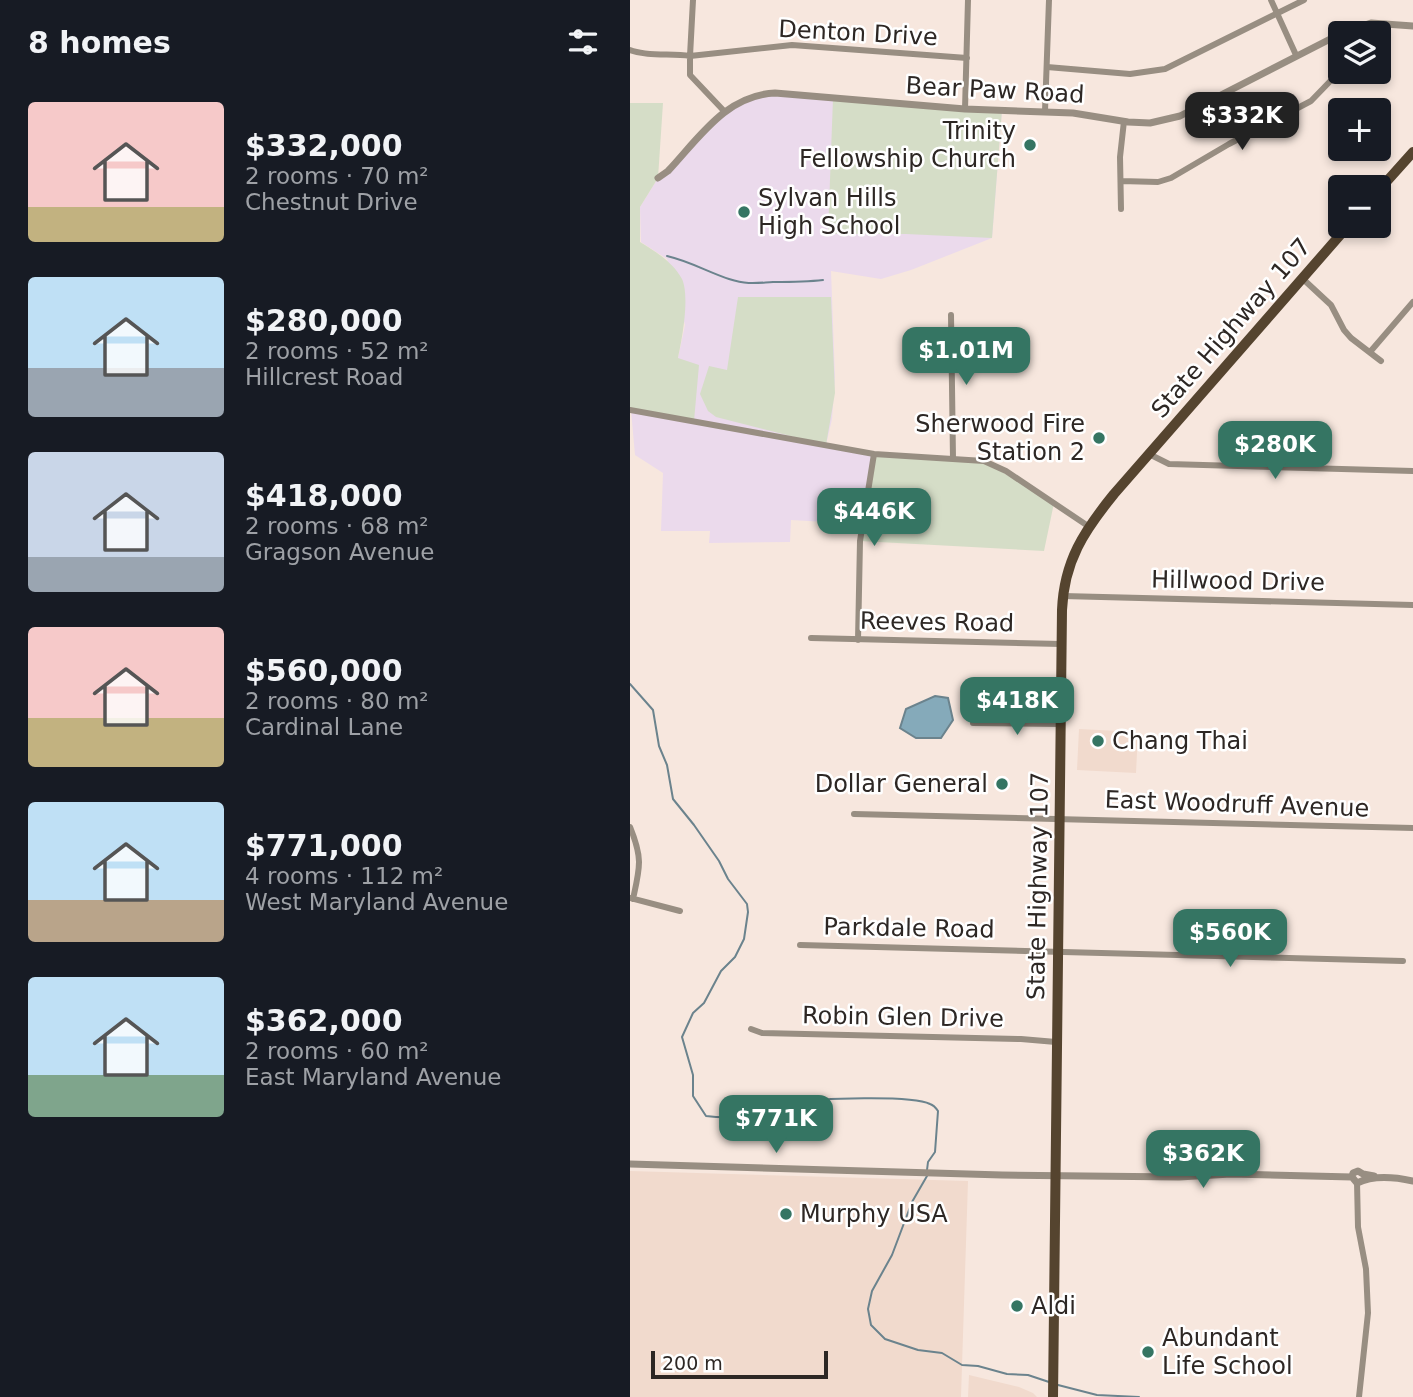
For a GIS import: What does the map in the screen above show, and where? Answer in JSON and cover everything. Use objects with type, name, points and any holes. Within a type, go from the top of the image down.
[{"type":"main road","points":[[1391,177],[1413,152]]},
{"type":"main road","name":"State Highway 107","points":[[1053,1397],[1063,596],[1073,554],[1088,526],[1338,238]]},
{"type":"street","points":[[693,0],[691,75],[724,111]]},
{"type":"street","points":[[965,109],[968,0]]},
{"type":"street","points":[[1045,111],[1049,0]]},
{"type":"street","points":[[1270,0],[1296,55]]},
{"type":"street","points":[[1047,67],[1130,74],[1154,72],[1181,62],[1304,0]]},
{"type":"street","name":"Bear Paw Road","points":[[1391,23],[1413,26]]},
{"type":"street","name":"Bear Paw Road","points":[[658,178],[724,111],[744,98],[775,93],[965,109],[1089,114],[1150,123],[1180,116],[1328,40]]},
{"type":"street","name":"Denton Drive","points":[[630,50],[638,53],[690,56],[792,45],[967,58]]},
{"type":"street","points":[[1121,181],[1158,182],[1171,178],[1311,101],[1328,83]]},
{"type":"street","points":[[1121,209],[1120,157],[1124,121]]},
{"type":"street","points":[[1303,279],[1331,305],[1350,338],[1381,360]]},
{"type":"street","points":[[1370,352],[1413,302]]},
{"type":"street","points":[[951,315],[953,459]]},
{"type":"street","points":[[630,410],[874,454],[984,461],[1006,471],[1088,526]]},
{"type":"street","points":[[858,640],[861,533],[874,454]]},
{"type":"street","points":[[1149,454],[1169,464],[1413,471]]},
{"type":"street","name":"Hillwood Drive","points":[[1063,596],[1413,605]]},
{"type":"street","name":"Reeves Road","points":[[811,638],[1062,643]]},
{"type":"street","points":[[973,723],[1061,724]]},
{"type":"street","name":"East Woodruff Avenue","points":[[854,814],[1413,828]]},
{"type":"street","points":[[630,827],[639,848],[640,865],[631,899],[680,911]]},
{"type":"street","name":"Parkdale Road","points":[[800,945],[1403,961]]},
{"type":"street","name":"Robin Glen Drive","points":[[751,1029],[762,1033],[1056,1042]]},
{"type":"street","points":[[630,1164],[1055,1175],[1179,1177],[1231,1174],[1413,1181]]},
{"type":"street","points":[[1359,1178],[1358,1227],[1366,1269],[1368,1313],[1359,1397]]},
{"type":"shaded area","points":[[757,95],[1002,110],[992,238],[881,279],[831,271],[835,377],[832,419],[826,445],[874,454],[862,524],[791,520],[790,542],[709,543],[710,531],[661,531],[663,473],[635,455],[631,410],[678,358],[685,325],[667,259],[641,242],[640,207],[658,178],[724,111]]},
{"type":"shaded area","points":[[1079,729],[1138,732],[1136,773],[1077,770]]},
{"type":"shaded area","points":[[630,1171],[968,1181],[961,1397],[630,1397]]},
{"type":"shaded area","points":[[969,1375],[1019,1387],[1037,1397],[968,1397]]},
{"type":"green space","points":[[833,98],[1002,110],[992,238],[828,234]]},
{"type":"green space","points":[[630,103],[663,103],[658,178],[640,207],[640,242],[669,262],[682,279],[685,296],[684,318],[678,358],[699,365],[694,421],[630,410]]},
{"type":"green space","points":[[738,297],[831,297],[835,393],[826,445],[716,417],[708,411],[700,394],[709,366],[727,370]]},
{"type":"green space","points":[[874,454],[984,461],[1054,503],[1044,551],[860,541]]},
{"type":"water","points":[[935,696],[948,698],[953,720],[941,738],[916,738],[900,728],[906,709]]},
{"type":"waterway","points":[[667,256],[742,282],[823,280]]},
{"type":"waterway","points":[[630,684],[653,710],[673,799],[694,825],[747,904],[744,939],[735,957],[721,971],[704,1003],[693,1013],[682,1037],[693,1075],[693,1096],[706,1116],[720,1117],[742,1116],[795,1103],[823,1100],[885,1098],[930,1104],[938,1111],[935,1152],[928,1162],[927,1170]]},
{"type":"waterway","points":[[927,1176],[912,1202],[892,1255],[872,1291],[868,1309],[871,1325],[885,1339],[918,1350],[942,1353],[962,1365],[978,1366],[1007,1374],[1028,1375],[1049,1382]]},
{"type":"waterway","points":[[1058,1385],[1097,1395],[1139,1397]]},
{"type":"place","name":"Trinity Fellowship Church","points":[[1030,145]]},
{"type":"place","name":"Sylvan Hills High School","points":[[744,212]]},
{"type":"place","name":"Sherwood Fire Station 2","points":[[1099,438]]},
{"type":"place","name":"Chang Thai","points":[[1098,741]]},
{"type":"place","name":"Dollar General","points":[[1002,784]]},
{"type":"place","name":"Murphy USA","points":[[786,1214]]},
{"type":"place","name":"Aldi","points":[[1017,1306]]},
{"type":"place","name":"Abundant Life School","points":[[1148,1352]]}]
